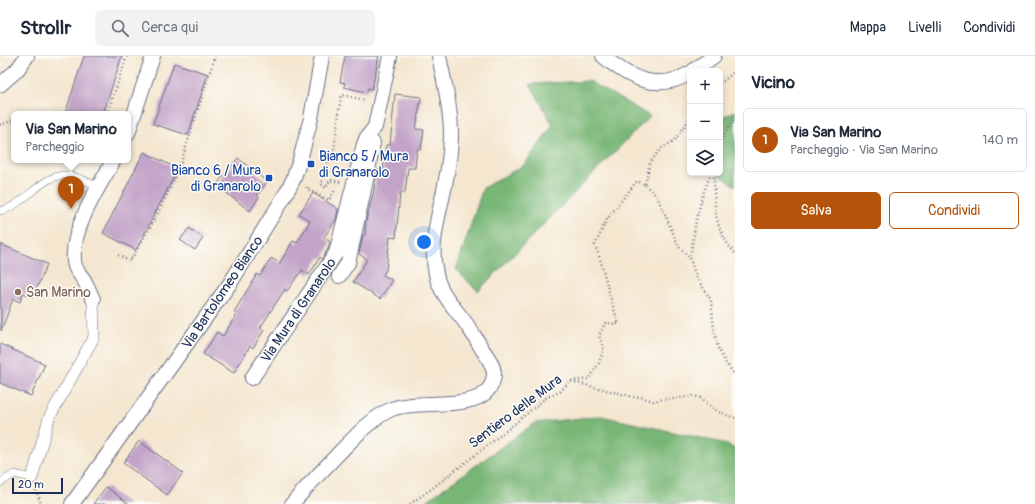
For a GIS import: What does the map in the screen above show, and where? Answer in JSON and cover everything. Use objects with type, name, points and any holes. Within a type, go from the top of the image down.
[{"type":"street","points":[[0,85],[17,70],[27,56]]},
{"type":"street","points":[[131,124],[153,56]]},
{"type":"street","name":"Via Bartolomeo Bianco","points":[[72,504],[232,282],[284,197],[293,180],[300,160],[311,118],[322,56]]},
{"type":"street","name":"Via Mura di Granarolo","points":[[339,276],[348,263],[367,176],[375,127],[390,56]]},
{"type":"street","points":[[292,504],[315,477],[360,431],[384,412],[406,405],[437,404],[477,398],[487,391],[493,382],[494,372],[490,361],[444,293],[436,276],[433,244],[445,185],[451,134],[439,56]]},
{"type":"street","points":[[603,56],[624,72],[637,79],[649,82],[659,83],[670,81],[687,74]]},
{"type":"street","points":[[697,68],[714,56]]},
{"type":"street","name":"Via Mura di Granarolo","points":[[252,378],[336,253],[346,186],[367,137],[375,127]]},
{"type":"street","points":[[32,478],[49,418],[94,337],[93,299],[76,269],[74,255],[75,246],[84,215],[112,163]]},
{"type":"lane","points":[[0,211],[7,210],[28,196],[43,183],[59,176],[68,175],[80,178],[99,187]]},
{"type":"lane","points":[[0,483],[14,474],[32,478]]},
{"type":"path","points":[[108,111],[127,56]]},
{"type":"path","points":[[118,255],[130,261],[157,216],[179,170],[214,56]]},
{"type":"path","points":[[723,81],[735,71]]},
{"type":"path","points":[[346,186],[330,180],[326,188],[321,184],[327,162],[334,158],[341,96],[343,95],[366,100]]},
{"type":"path","points":[[721,140],[735,119]]},
{"type":"path","points":[[0,125],[11,121]]},
{"type":"path","points":[[645,185],[650,162],[662,148],[675,140],[687,122]]},
{"type":"path","points":[[690,258],[696,221],[703,194],[710,176]]},
{"type":"path","points":[[714,176],[716,218],[722,235],[735,253]]},
{"type":"path","points":[[310,181],[307,189],[329,200],[336,187],[346,186]]},
{"type":"path","points":[[570,381],[589,379],[599,363],[604,349],[599,336],[605,323],[618,324],[595,245],[607,219],[637,181],[645,185],[657,196],[679,247],[690,258],[696,276],[712,300],[714,329],[718,348],[725,362],[735,375]]},
{"type":"path","name":"Sentiero delle Mura","points":[[410,504],[502,434],[547,397],[560,392],[570,381],[653,401],[693,396],[701,398],[718,412],[735,418]]},
{"type":"green space","points":[[589,81],[650,116],[478,291],[456,270],[483,188],[524,165],[553,125],[530,84]]},
{"type":"green space","points":[[735,111],[735,186],[721,176],[723,176],[723,117]]},
{"type":"green space","points":[[601,416],[723,443],[735,449],[735,504],[422,504],[535,423]]},
{"type":"building","points":[[84,56],[122,56],[104,111],[66,111]]},
{"type":"building","points":[[345,56],[379,56],[372,89],[368,88],[367,92],[344,87],[345,83],[340,82]]},
{"type":"building","points":[[174,63],[208,74],[188,135],[153,124]]},
{"type":"building","points":[[395,94],[421,97],[416,129],[424,130],[421,149],[417,149],[415,168],[408,168],[405,193],[400,193],[396,238],[390,237],[386,270],[383,275],[392,280],[380,299],[353,282],[367,259],[359,254],[363,235],[365,235],[366,221],[374,190],[377,170],[383,170],[386,145],[390,145]]},
{"type":"building","points":[[144,152],[178,169],[136,250],[103,233]]},
{"type":"building","points":[[238,158],[267,182],[257,195],[259,197],[250,211],[216,185]]},
{"type":"building","points":[[313,193],[338,209],[336,220],[324,237],[330,242],[328,249],[322,259],[320,257],[309,275],[302,270],[287,291],[285,289],[260,328],[264,330],[253,348],[250,346],[234,373],[203,354],[217,332],[223,336],[237,314],[234,312],[257,274],[260,276],[271,258],[280,263],[293,241],[297,243],[310,221],[299,214]]},
{"type":"building","points":[[189,228],[203,238],[195,250],[180,240]]},
{"type":"building","name":"San Marino","points":[[0,244],[47,264],[33,297],[23,293],[20,302],[13,299],[1,331]]},
{"type":"building","points":[[0,344],[45,364],[31,396],[0,383]]},
{"type":"building","points":[[139,441],[183,473],[167,495],[123,463]]},
{"type":"building","points":[[106,487],[129,504],[93,504]]},
{"type":"place","name":"Bianco 5 / Mura di Granarolo","points":[[311,164]]},
{"type":"place","name":"Bianco 6 / Mura di Granarolo","points":[[269,178]]},
{"type":"place","name":"Via San Marino","points":[[71,209]]},
{"type":"place","name":"San Marino","points":[[18,292]]}]
